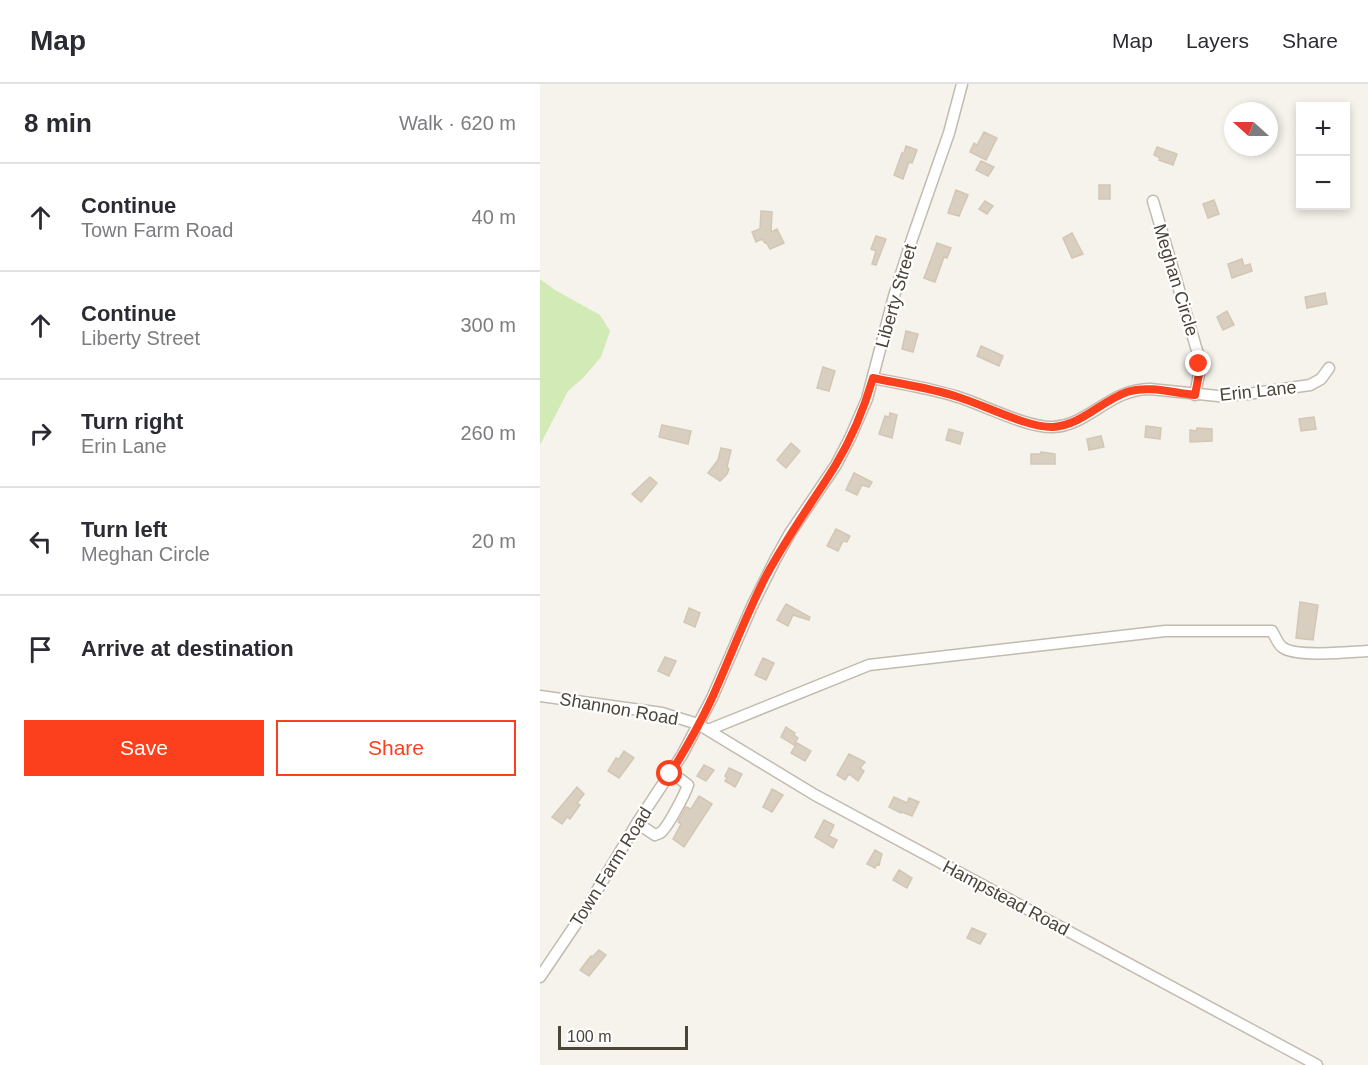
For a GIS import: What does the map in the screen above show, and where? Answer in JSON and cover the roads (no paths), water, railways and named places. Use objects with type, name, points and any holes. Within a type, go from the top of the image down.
[{"type":"street","name":"Liberty Street","points":[[703,727],[712,698],[770,569],[790,533],[836,465],[867,399],[894,296],[952,123],[962,84]]},
{"type":"street","name":"Meghan Circle","points":[[1153,201],[1198,354],[1199,374],[1195,395]]},
{"type":"street","name":"Erin Lane","points":[[873,378],[957,396],[1024,422],[1045,427],[1074,422],[1129,391],[1150,389],[1218,396],[1248,394],[1310,385],[1320,379],[1329,368]]},
{"type":"street","points":[[703,727],[869,665],[1165,631],[1272,632],[1283,648],[1293,651],[1312,653],[1368,651]]},
{"type":"street","name":"Shannon Road","points":[[540,696],[662,713],[703,727]]},
{"type":"street","name":"Town Farm Road","points":[[540,977],[586,909],[638,823],[703,727]]},
{"type":"street","name":"Hampstead Road","points":[[703,727],[814,795],[1317,1065]]},
{"type":"street","points":[[638,823],[655,835],[664,829],[682,800],[688,785],[670,774]]}]
